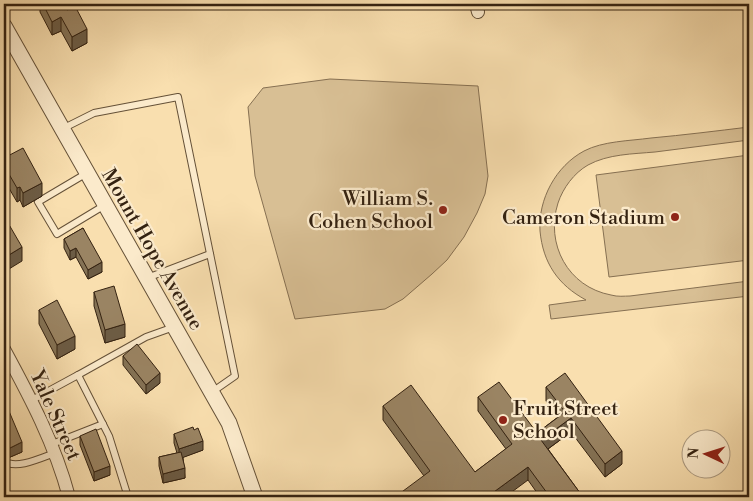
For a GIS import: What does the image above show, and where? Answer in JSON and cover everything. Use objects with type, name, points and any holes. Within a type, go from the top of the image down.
[{"type":"street","name":"Mount Hope Avenue","points":[[4,26],[228,424],[255,497]]},
{"type":"street","name":"Yale Street","points":[[4,349],[32,400],[53,449],[69,497]]},
{"type":"lane","points":[[62,129],[94,113],[178,98],[234,376],[211,393]]},
{"type":"lane","points":[[87,173],[38,202],[57,234],[105,205]]},
{"type":"lane","points":[[146,278],[210,254]]},
{"type":"lane","points":[[32,400],[146,338],[174,326]]},
{"type":"lane","points":[[78,375],[109,436],[128,497]]},
{"type":"lane","points":[[4,461],[8,464],[21,464],[103,424]]},
{"type":"shaded area","points":[[330,79],[478,86],[488,176],[485,194],[464,237],[447,260],[403,299],[385,309],[295,319],[255,176],[248,107],[263,88]]},
{"type":"shaded area","points":[[749,127],[749,140],[621,155],[596,161],[588,165],[570,181],[563,192],[558,203],[555,218],[555,234],[558,248],[572,273],[583,283],[614,296],[630,296],[749,281],[749,296],[551,319],[549,305],[586,300],[567,287],[548,263],[540,231],[542,207],[546,196],[557,174],[565,165],[584,151],[608,143]]},
{"type":"shaded area","name":"Cameron Stadium","points":[[749,155],[749,260],[609,277],[596,175]]},
{"type":"building","points":[[43,4],[64,4],[67,10],[75,6],[87,29],[72,37],[61,17],[52,22]]},
{"type":"building","points":[[23,148],[42,183],[23,193],[20,187],[17,188],[6,169],[8,168],[4,158]]},
{"type":"building","points":[[4,216],[22,247],[4,258]]},
{"type":"building","points":[[83,228],[102,262],[88,270],[76,248],[70,251],[64,239]]},
{"type":"building","points":[[114,286],[125,324],[105,330],[94,292]]},
{"type":"building","points":[[57,300],[75,336],[57,345],[39,310]]},
{"type":"building","points":[[137,344],[160,373],[146,385],[123,356]]},
{"type":"building","points":[[565,373],[622,451],[605,464],[571,418],[541,440],[583,497],[550,497],[528,467],[487,497],[395,497],[430,471],[383,406],[411,385],[475,472],[512,444],[478,397],[499,382],[537,433],[565,412],[546,387]]},
{"type":"building","points":[[6,404],[22,442],[8,449],[4,440],[4,405]]},
{"type":"building","points":[[193,427],[194,430],[198,428],[203,441],[179,449],[174,434]]},
{"type":"building","points":[[96,429],[110,466],[94,472],[80,436]]},
{"type":"building","points":[[181,452],[185,468],[163,474],[159,457]]},
{"type":"building","points":[[189,494],[190,497],[179,497]]},
{"type":"place","name":"William S. Cohen School","points":[[443,210]]},
{"type":"place","name":"Cameron Stadium","points":[[675,217]]},
{"type":"place","name":"Fruit Street School","points":[[503,420]]}]
